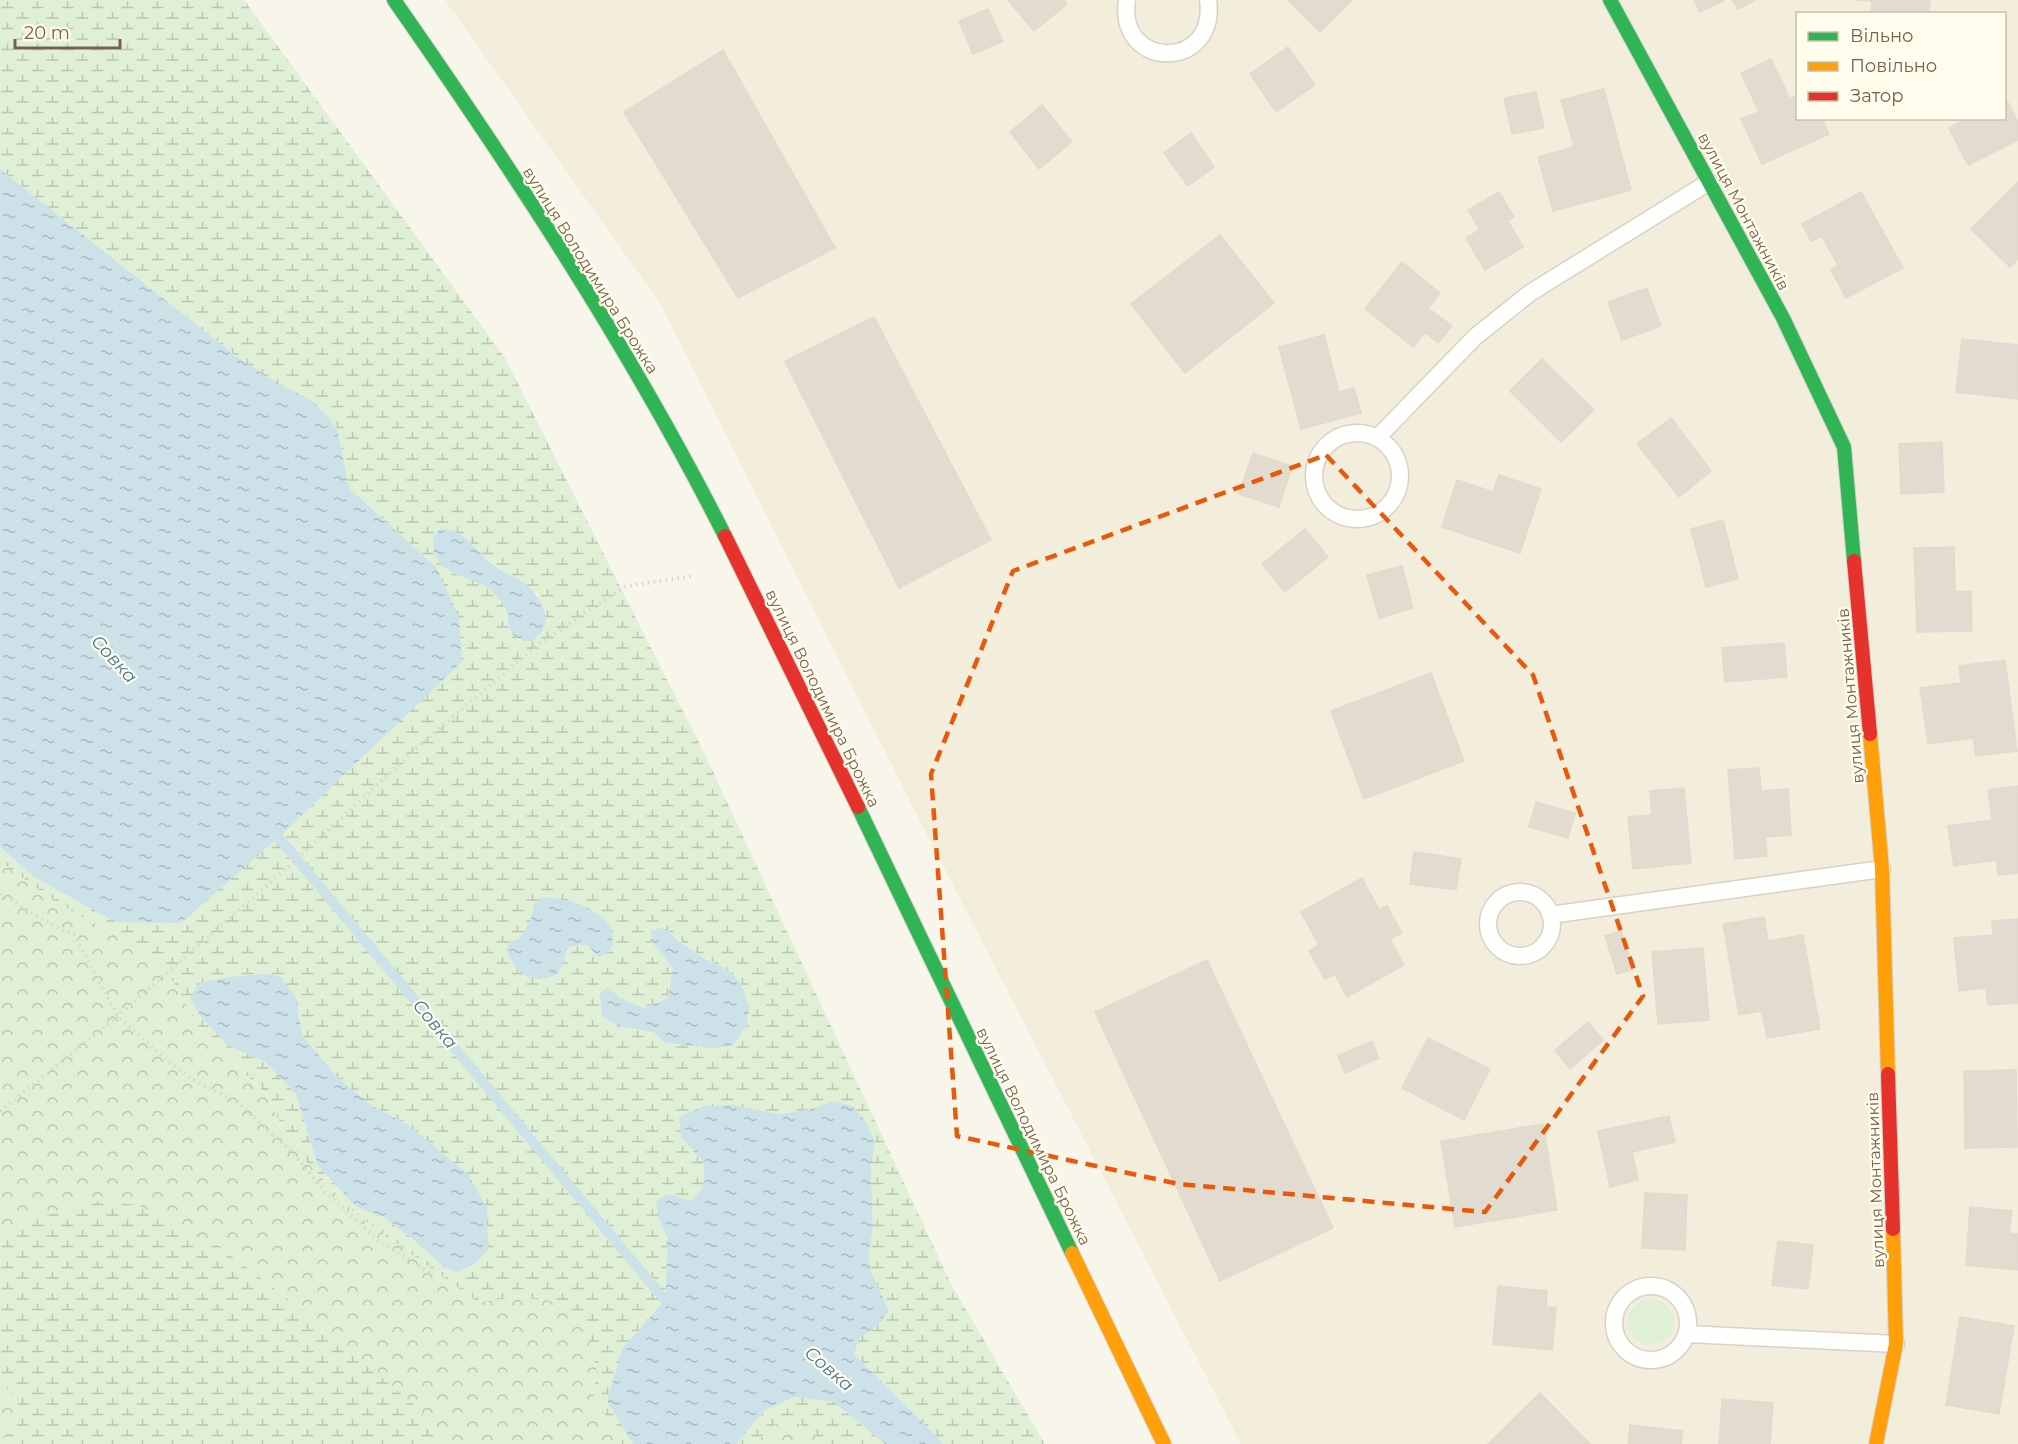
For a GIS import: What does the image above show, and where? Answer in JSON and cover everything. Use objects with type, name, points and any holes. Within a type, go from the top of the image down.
[{"type":"main road","name":"вулиця Володимира Брожка","points":[[394,0],[477,119],[610,328],[697,480],[776,637],[1164,1444]]},
{"type":"main road","name":"вулиця Монтажників","points":[[1610,0],[1783,318],[1844,447],[1882,869],[1896,1344],[1876,1444]]},
{"type":"lane","points":[[1126,0],[1127,27],[1146,49],[1160,54],[1174,54],[1188,49],[1200,40],[1207,27],[1210,13],[1208,0]]},
{"type":"lane","points":[[1378,438],[1475,337],[1530,293],[1709,182]]},
{"type":"lane","points":[[1351,433],[1365,433],[1378,438],[1390,447],[1398,460],[1401,475],[1399,489],[1392,503],[1380,513],[1366,519],[1351,519],[1338,515],[1326,507],[1318,496],[1314,483],[1314,469],[1318,456],[1326,445],[1338,437],[1351,433]]},
{"type":"lane","points":[[1551,915],[1882,869]]},
{"type":"lane","points":[[1643,1286],[1656,1286],[1669,1290],[1679,1298],[1687,1316],[1687,1334],[1681,1345],[1666,1357],[1647,1360],[1635,1357],[1624,1350],[1616,1339],[1613,1325],[1614,1312],[1620,1300],[1630,1291],[1643,1286]]},
{"type":"lane","points":[[1687,1334],[1896,1344]]},
{"type":"path","points":[[0,1111],[118,1016],[297,859],[418,747],[537,645],[626,586],[693,576]]},
{"type":"path","points":[[0,894],[74,935],[118,1016],[166,1060],[195,1081],[236,1101],[294,1154],[325,1192],[378,1240],[433,1275]]},
{"type":"highlighted area","points":[[1326,455],[1533,675],[1643,996],[1485,1212],[1179,1184],[957,1136],[931,774],[1013,571]]},
{"type":"shaded area","points":[[445,0],[2018,0],[2018,1444],[1241,1444],[919,819],[661,305]]},
{"type":"green space","points":[[0,0],[244,0],[505,358],[705,755],[952,1286],[1045,1444],[944,1444],[854,1354],[860,1337],[877,1326],[889,1311],[872,1274],[868,1257],[873,1229],[871,1166],[875,1143],[834,1101],[809,1110],[778,1114],[733,1105],[681,1137],[704,1163],[703,1188],[691,1201],[668,1195],[658,1217],[668,1239],[665,1300],[622,1349],[607,1401],[633,1444],[622,1444],[593,1394],[597,1372],[588,1336],[555,1301],[517,1297],[478,1302],[355,1213],[289,1143],[268,1096],[202,1032],[160,959],[56,902],[0,861],[0,847],[33,876],[436,567],[349,488],[337,428],[313,401],[279,384],[236,356],[0,169]],"holes":[[[464,535],[480,555],[539,595],[520,641],[510,632],[502,601],[487,587]],[[534,905],[608,952],[592,952],[586,945],[570,946],[563,956],[561,968],[531,977],[520,972],[511,960],[519,939],[531,919]],[[664,927],[694,951],[727,969],[715,1048],[665,1043],[653,1032],[618,1026],[602,1016],[608,988],[621,999],[644,1008],[668,998],[674,969],[651,942]],[[259,974],[296,997],[302,1035],[338,1078],[374,1107],[407,1124],[468,1174],[412,1238],[383,1217],[356,1207],[318,1166],[296,1094],[265,1062],[227,1045],[199,984],[229,977]]]},
{"type":"green space","points":[[0,861],[56,902],[160,959],[202,1032],[268,1097],[289,1143],[355,1213],[478,1302],[517,1297],[555,1301],[588,1336],[597,1372],[593,1394],[622,1444],[437,1444],[422,1412],[24,1223],[0,1240]]},
{"type":"green space","points":[[93,1201],[138,1205],[218,1246],[316,1320],[422,1412],[437,1444],[0,1444],[0,1441],[17,1426],[18,1398],[0,1383],[0,1240],[24,1223]]},
{"type":"green space","points":[[1651,1299],[1667,1306],[1674,1322],[1667,1338],[1651,1345],[1635,1338],[1628,1322],[1635,1306]]},
{"type":"green space","points":[[0,1383],[18,1398],[17,1426],[0,1441]]},
{"type":"green space","points":[[794,1397],[834,1402],[885,1444],[824,1444],[797,1422],[775,1425],[753,1444],[736,1444],[764,1411]]},
{"type":"green space","points":[[797,1422],[824,1444],[753,1444],[775,1425]]},
{"type":"water","points":[[0,169],[236,356],[279,384],[313,401],[337,428],[349,488],[436,567],[459,617],[462,662],[279,837],[181,923],[115,922],[33,876],[0,847]]},
{"type":"water","points":[[440,529],[450,530],[464,537],[488,560],[536,594],[546,620],[541,632],[531,642],[521,640],[510,631],[503,604],[491,590],[450,571],[438,560],[434,552],[433,538]]},
{"type":"water","points":[[543,897],[580,904],[597,913],[612,931],[613,945],[608,952],[599,957],[586,945],[570,946],[561,968],[552,976],[540,979],[522,974],[506,949],[510,941],[519,939],[531,919],[534,905]]},
{"type":"water","points":[[664,927],[679,941],[706,959],[727,969],[741,983],[749,1009],[747,1025],[733,1045],[715,1048],[665,1043],[653,1032],[618,1026],[602,1016],[600,993],[608,987],[621,999],[644,1008],[668,998],[673,969],[651,942],[651,931]]},
{"type":"water","points":[[259,974],[280,976],[296,997],[302,1035],[338,1078],[374,1107],[407,1124],[468,1174],[487,1208],[488,1249],[477,1262],[458,1272],[444,1267],[412,1238],[383,1217],[356,1207],[318,1166],[296,1094],[265,1062],[227,1045],[201,1017],[190,998],[199,983]]},
{"type":"water","points":[[834,1101],[854,1107],[867,1123],[875,1143],[871,1167],[873,1229],[868,1257],[872,1274],[889,1311],[877,1326],[860,1337],[854,1354],[944,1444],[885,1444],[834,1402],[794,1397],[764,1411],[736,1444],[633,1444],[607,1401],[622,1349],[665,1300],[668,1239],[658,1217],[656,1201],[668,1194],[691,1201],[703,1188],[704,1163],[681,1137],[679,1117],[704,1106],[733,1105],[778,1114],[809,1110]]},
{"type":"building","points":[[1008,0],[1064,0],[1067,4],[1034,31]]},
{"type":"building","points":[[1288,0],[1352,0],[1320,32]]},
{"type":"building","points":[[1694,0],[1725,0],[1700,12]]},
{"type":"building","points":[[1733,0],[1755,0],[1738,9]]},
{"type":"building","points":[[1855,0],[1930,0],[1929,12],[1871,12],[1872,1]]},
{"type":"building","points":[[988,9],[1003,41],[973,54],[959,21]]},
{"type":"building","points":[[1288,47],[1315,85],[1276,112],[1250,74]]},
{"type":"building","points":[[723,50],[835,248],[738,298],[624,112]]},
{"type":"building","points":[[1771,59],[1790,99],[1796,96],[1796,120],[1823,120],[1829,134],[1762,164],[1741,119],[1759,112],[1741,73]]},
{"type":"building","points":[[1604,89],[1631,190],[1553,211],[1538,157],[1574,147],[1561,100]]},
{"type":"building","points":[[1536,92],[1544,128],[1512,134],[1504,98]]},
{"type":"building","points":[[2006,99],[2018,122],[2018,140],[1968,165],[1949,128],[1964,120],[2006,120]]},
{"type":"building","points":[[1042,105],[1072,142],[1039,169],[1010,132]]},
{"type":"building","points":[[1191,133],[1214,167],[1188,186],[1164,153]]},
{"type":"building","points":[[2018,182],[2018,259],[2010,267],[1971,229]]},
{"type":"building","points":[[1499,192],[1514,217],[1508,221],[1523,247],[1485,270],[1466,238],[1480,230],[1468,210]]},
{"type":"building","points":[[1861,192],[1903,268],[1846,298],[1831,270],[1838,265],[1822,236],[1811,241],[1802,224]]},
{"type":"building","points":[[1220,235],[1274,303],[1185,373],[1131,304]]},
{"type":"building","points":[[1402,262],[1440,293],[1428,308],[1452,326],[1438,343],[1425,332],[1413,347],[1365,309]]},
{"type":"building","points":[[1647,288],[1661,326],[1622,340],[1608,302]]},
{"type":"building","points":[[874,317],[991,540],[899,588],[785,361]]},
{"type":"building","points":[[1324,335],[1339,392],[1354,388],[1361,413],[1301,429],[1279,347]]},
{"type":"building","points":[[1962,339],[2018,345],[2018,399],[1956,392]]},
{"type":"building","points":[[1542,359],[1594,410],[1561,442],[1510,391]]},
{"type":"building","points":[[1671,418],[1711,471],[1679,497],[1637,444]]},
{"type":"building","points":[[1942,442],[1944,492],[1901,494],[1899,444]]},
{"type":"building","points":[[1253,453],[1292,466],[1279,507],[1239,494]]},
{"type":"building","points":[[1499,475],[1541,489],[1520,553],[1442,527],[1457,480],[1493,492]]},
{"type":"building","points":[[1723,520],[1738,579],[1706,587],[1691,529]]},
{"type":"building","points":[[1305,529],[1328,557],[1285,592],[1262,564]]},
{"type":"building","points":[[1954,547],[1955,592],[1971,591],[1972,631],[1917,632],[1914,548]]},
{"type":"building","points":[[1402,566],[1413,608],[1379,618],[1367,575]]},
{"type":"building","points":[[1784,643],[1787,677],[1725,682],[1722,648]]},
{"type":"building","points":[[2005,660],[2017,751],[1976,756],[1973,738],[1928,744],[1920,688],[1961,683],[1959,666]]},
{"type":"building","points":[[1431,673],[1464,761],[1364,799],[1331,711]]},
{"type":"building","points":[[1759,768],[1761,791],[1788,789],[1791,835],[1765,837],[1767,856],[1735,859],[1728,770]]},
{"type":"building","points":[[2018,786],[2018,873],[1998,875],[1997,860],[1954,866],[1948,826],[1992,820],[1988,790]]},
{"type":"building","points":[[1684,788],[1691,863],[1633,869],[1628,817],[1652,815],[1650,791]]},
{"type":"building","points":[[1536,802],[1575,813],[1568,838],[1529,827]]},
{"type":"building","points":[[1414,852],[1461,859],[1456,890],[1410,884]]},
{"type":"building","points":[[1362,878],[1379,910],[1387,906],[1402,933],[1390,939],[1404,965],[1347,997],[1335,974],[1325,979],[1309,951],[1319,945],[1301,912]]},
{"type":"building","points":[[1764,917],[1768,941],[1803,935],[1820,1029],[1767,1038],[1762,1011],[1739,1015],[1723,924]]},
{"type":"building","points":[[2018,919],[2018,1003],[1988,1005],[1986,988],[1959,991],[1954,938],[1993,935],[1992,921]]},
{"type":"building","points":[[1621,931],[1633,969],[1617,974],[1605,936]]},
{"type":"building","points":[[1703,948],[1709,1020],[1658,1024],[1652,952]]},
{"type":"building","points":[[1207,960],[1333,1228],[1220,1281],[1095,1012]]},
{"type":"building","points":[[1588,1022],[1603,1040],[1570,1069],[1555,1050]]},
{"type":"building","points":[[1428,1038],[1490,1069],[1464,1120],[1402,1088]]},
{"type":"building","points":[[1372,1041],[1379,1058],[1345,1073],[1338,1056]]},
{"type":"building","points":[[2016,1070],[2017,1147],[1965,1148],[1964,1071]]},
{"type":"building","points":[[1669,1116],[1675,1142],[1632,1152],[1638,1180],[1610,1187],[1598,1131]]},
{"type":"building","points":[[1543,1124],[1557,1210],[1455,1227],[1441,1141]]},
{"type":"building","points":[[1645,1193],[1687,1195],[1685,1250],[1642,1248]]},
{"type":"building","points":[[1970,1207],[2012,1211],[2009,1233],[2018,1234],[2018,1270],[1966,1265]]},
{"type":"building","points":[[1778,1241],[1813,1245],[1808,1289],[1772,1285]]},
{"type":"building","points":[[1498,1286],[1547,1291],[1546,1307],[1556,1308],[1552,1350],[1493,1344]]},
{"type":"building","points":[[1960,1317],[2014,1326],[1999,1414],[1946,1405]]},
{"type":"building","points":[[1540,1393],[1590,1444],[1488,1444]]},
{"type":"building","points":[[1722,1399],[1773,1403],[1770,1444],[1719,1444]]},
{"type":"building","points":[[1630,1425],[1683,1431],[1681,1444],[1628,1444]]},
{"type":"waterway","name":"Совка","points":[[270,827],[665,1300],[677,1304]]},
{"type":"traffic: fast","points":[[394,0],[483,130],[569,262],[650,397],[725,536]]},
{"type":"traffic: fast","points":[[1610,0],[1783,318],[1844,447],[1854,561]]},
{"type":"traffic: fast","points":[[858,807],[1072,1253]]},
{"type":"traffic: slow","points":[[1870,734],[1882,869],[1888,1074]]},
{"type":"traffic: slow","points":[[1876,1444],[1896,1344],[1893,1229]]},
{"type":"traffic: slow","points":[[1072,1253],[1164,1444]]},
{"type":"traffic: jam","points":[[725,536],[858,807]]},
{"type":"traffic: jam","points":[[1854,561],[1870,734]]},
{"type":"traffic: jam","points":[[1888,1074],[1893,1229]]}]
